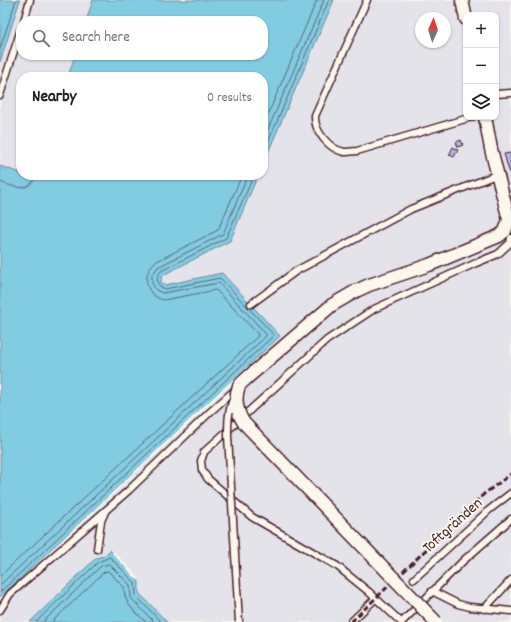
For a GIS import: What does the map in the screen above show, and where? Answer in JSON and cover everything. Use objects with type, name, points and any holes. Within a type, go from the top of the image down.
[{"type":"street","points":[[462,0],[465,12]]},
{"type":"street","points":[[436,622],[244,423],[239,416],[237,399],[239,386],[248,377],[332,305],[356,291],[370,285],[429,265],[499,236],[505,231],[510,224],[485,120]]},
{"type":"lane","points":[[25,16],[30,0]]},
{"type":"lane","points":[[367,0],[315,116],[314,122],[322,136],[337,149],[344,152],[358,151],[463,120]]},
{"type":"lane","points":[[0,95],[16,45]]},
{"type":"lane","points":[[499,94],[511,93]]},
{"type":"lane","points":[[251,304],[296,271],[404,213],[498,174]]},
{"type":"lane","points":[[511,238],[510,243],[498,254],[476,262],[374,309],[327,340],[204,452],[201,460],[202,470],[208,479],[252,517],[337,566],[402,622],[463,561],[511,519]]},
{"type":"lane","points":[[0,610],[10,594],[106,511],[239,386]]},
{"type":"lane","points":[[239,386],[230,404],[228,414],[239,622]]},
{"type":"lane","name":"Toftgränden","points":[[414,579],[489,510],[511,493]]},
{"type":"lane","points":[[97,549],[101,521],[106,511]]},
{"type":"lane","points":[[484,608],[511,580]]},
{"type":"lane","points":[[432,591],[458,604],[470,607],[511,610]]},
{"type":"lane","points":[[351,622],[375,598]]},
{"type":"shaded area","points":[[20,0],[93,0],[88,16],[16,16],[16,60],[73,60],[70,72],[16,72],[16,171],[0,166],[0,62]]},
{"type":"shaded area","points":[[334,0],[511,0],[511,622],[167,622],[139,593],[139,582],[110,551],[30,622],[0,622],[0,597],[280,335],[222,273],[165,285],[161,282],[163,275],[230,241],[256,180],[268,180],[268,152]]},
{"type":"water","points":[[0,0],[20,0],[0,62]]},
{"type":"water","points":[[93,0],[334,0],[268,152],[268,72],[70,72],[73,60],[268,60],[268,16],[88,16]]},
{"type":"water","points":[[0,166],[16,171],[16,180],[256,180],[230,241],[163,275],[161,282],[165,285],[222,273],[280,336],[0,597]]},
{"type":"water","points":[[110,550],[139,582],[139,593],[167,622],[30,622],[96,558],[104,556]]},
{"type":"pier","points":[[271,347],[1,599],[0,599],[204,406]]},
{"type":"pier","points":[[113,551],[139,578],[137,580],[112,553]]},
{"type":"building","points":[[461,140],[463,145],[458,147],[456,142]]},
{"type":"building","points":[[453,147],[458,150],[454,157],[449,155]]},
{"type":"building","points":[[511,153],[511,178],[504,154]]},
{"type":"railway","points":[[351,622],[484,494],[511,474]]}]
